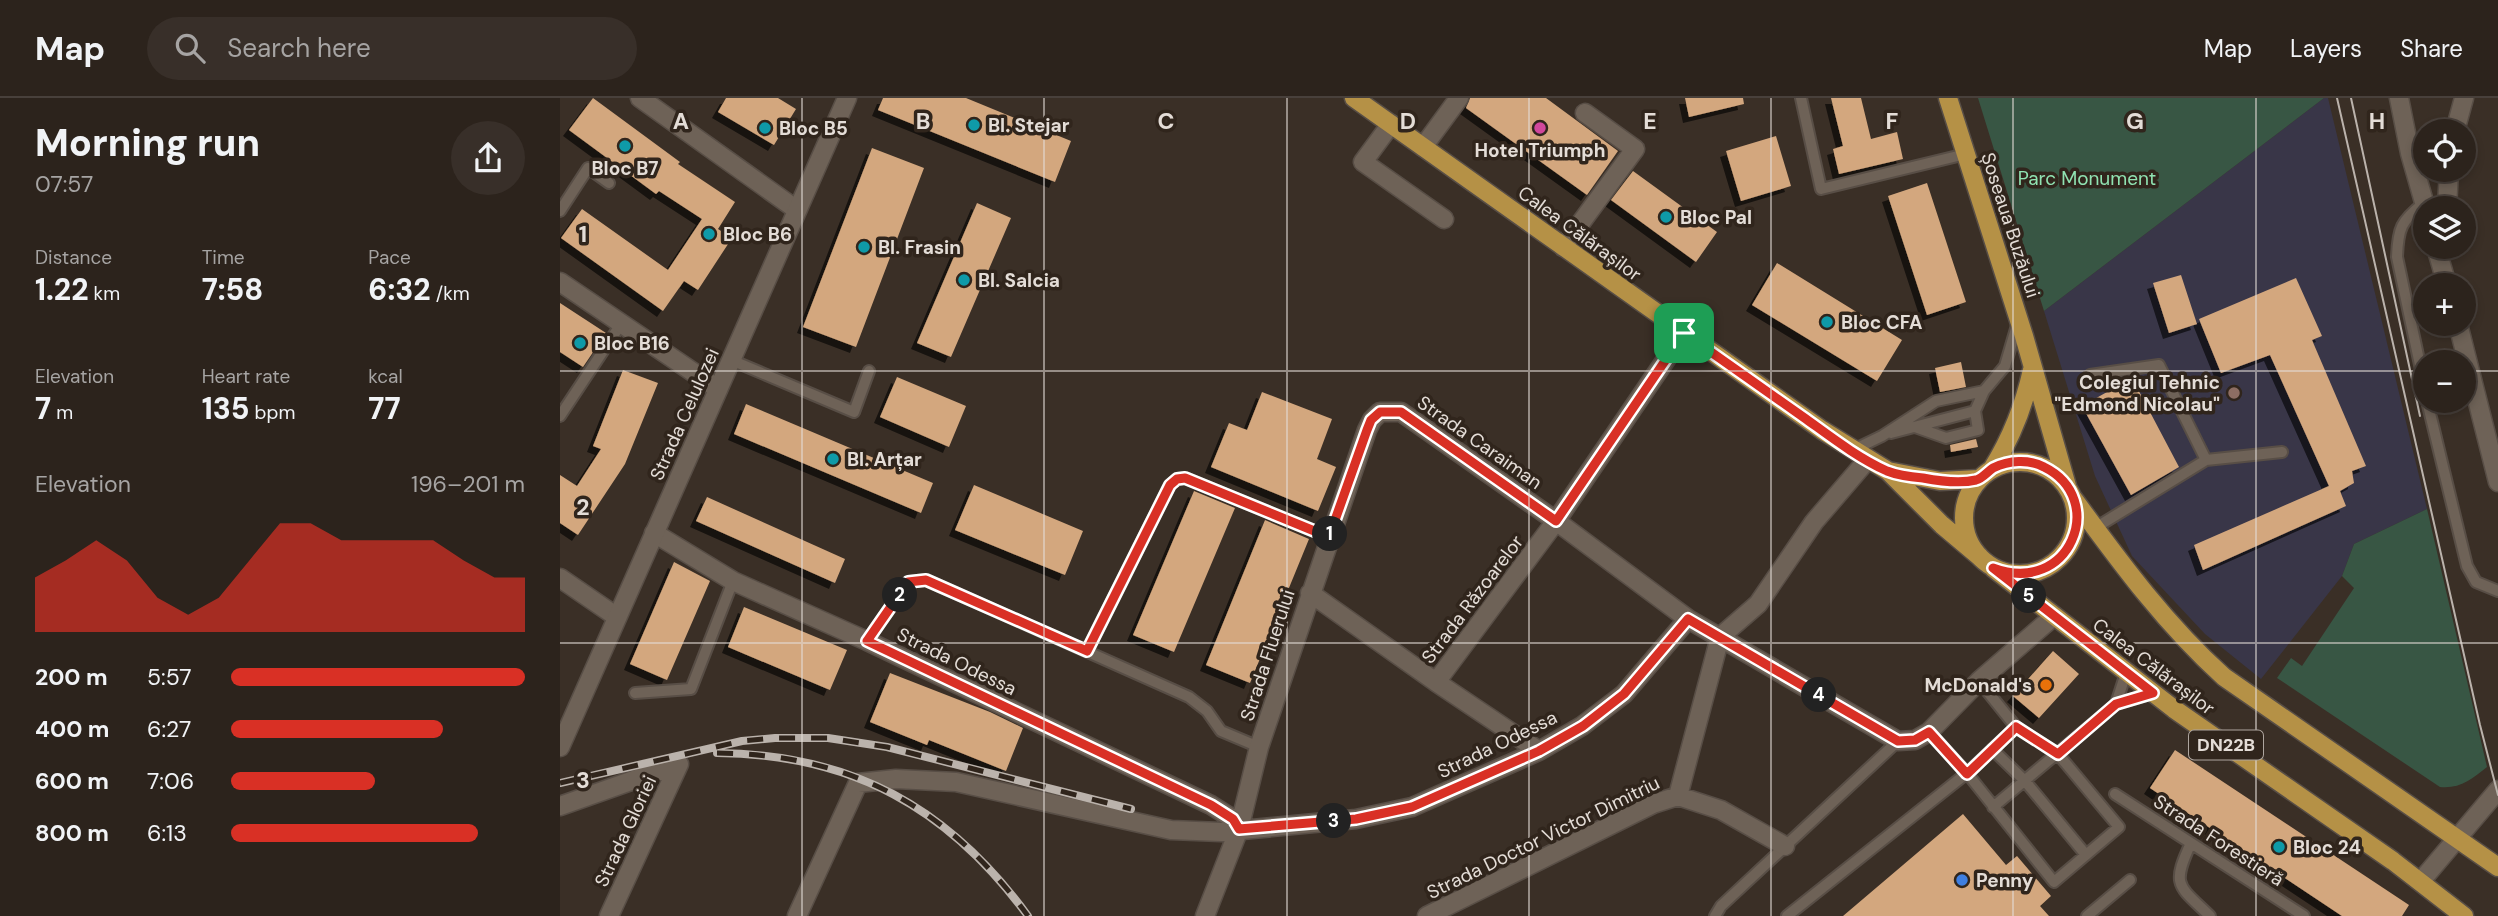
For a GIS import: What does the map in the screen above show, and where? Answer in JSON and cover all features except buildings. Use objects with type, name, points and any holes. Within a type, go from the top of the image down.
[{"type":"main road","name":"Calea Călărașilor","points":[[1354,98],[1684,333],[1860,455],[1888,471],[1942,525],[1986,563],[2126,673],[2421,881],[2464,916]]},
{"type":"main road","name":"Șoseaua Buzăului","points":[[1948,98],[2019,320],[2070,492]]},
{"type":"main road","name":"Șoseaua Buzăului","points":[[1985,474],[2014,431],[2032,366]]},
{"type":"main road","name":"DN22B","points":[[1986,563],[1970,544],[1965,528],[1965,510],[1969,494],[1985,474],[2009,463],[2026,462],[2043,466],[2058,476],[2070,492]]},
{"type":"main road","name":"Calea Călărașilor","points":[[1888,471],[1940,481],[1985,474]]},
{"type":"main road","name":"Calea Călărașilor","points":[[2070,492],[2163,616],[2190,646],[2224,677],[2498,867]]},
{"type":"main road","points":[[1986,563],[2008,573],[2026,574],[2043,570],[2058,560],[2069,546],[2076,530],[2077,512],[2070,492]]},
{"type":"street","points":[[640,98],[797,210]]},
{"type":"street","name":"Strada Celulozei","points":[[560,747],[847,98]]},
{"type":"street","points":[[1423,147],[1459,98]]},
{"type":"street","points":[[2399,98],[2422,196]]},
{"type":"street","points":[[2458,119],[2464,98]]},
{"type":"street","points":[[1563,247],[1635,149],[1585,113]]},
{"type":"street","points":[[1391,124],[1363,162],[1444,219]]},
{"type":"street","points":[[560,282],[718,389]]},
{"type":"street","name":"Strada Răzoarelor","points":[[1436,682],[1556,521],[1684,333]]},
{"type":"street","points":[[2461,336],[2497,476]]},
{"type":"street","name":"Strada Caraiman","points":[[1380,412],[1401,412],[1556,521],[1688,619],[1898,741]]},
{"type":"street","name":"Strada Fluerului","points":[[1205,916],[1239,829],[1259,747],[1329,537],[1371,420],[1380,412]]},
{"type":"street","points":[[1785,846],[1721,810],[1678,796],[1720,636],[1758,604],[1860,455]]},
{"type":"street","name":"Strada Odessa","points":[[654,533],[733,581],[867,641],[1211,805],[1233,819],[1239,829]]},
{"type":"street","points":[[560,578],[617,617]]},
{"type":"street","points":[[1310,593],[1539,751]]},
{"type":"street","points":[[1898,741],[1915,740],[1929,732],[1979,681],[2054,616]]},
{"type":"street","name":"Strada Odessa","points":[[797,916],[858,783],[896,779],[957,782],[1171,830],[1198,832],[1356,819],[1412,807],[1539,751],[1583,726],[1624,694],[1688,619]]},
{"type":"street","name":"Strada Gloriei","points":[[560,806],[679,764],[609,916]]},
{"type":"street","points":[[2421,881],[2498,790]]},
{"type":"street","name":"Strada Doctor Victor Dimitriu","points":[[1427,916],[1653,804],[1678,796]]},
{"type":"lane","points":[[1801,98],[1821,189],[1966,154]]},
{"type":"lane","points":[[560,211],[588,168],[609,183]]},
{"type":"lane","points":[[2413,214],[2406,218],[2398,238],[2397,257],[2417,350]]},
{"type":"lane","points":[[1915,427],[1946,438],[1978,430],[1975,411],[1984,391],[2005,366],[2019,320]]},
{"type":"lane","points":[[560,415],[621,324]]},
{"type":"lane","points":[[731,360],[854,412],[869,371]]},
{"type":"lane","points":[[2090,376],[2159,365],[2206,460]]},
{"type":"lane","points":[[1860,455],[1882,436],[1936,401],[1984,391]]},
{"type":"lane","points":[[1882,436],[1975,411]]},
{"type":"lane","points":[[2430,413],[2467,566],[2476,582],[2498,591]]},
{"type":"lane","points":[[2095,528],[2206,460],[2282,452]]},
{"type":"lane","points":[[1087,651],[1170,485],[1177,479],[1185,478],[1329,537]]},
{"type":"lane","points":[[867,641],[908,582],[926,580],[1189,696],[1208,711],[1222,730],[1259,747]]},
{"type":"lane","points":[[635,693],[691,690],[733,581]]},
{"type":"lane","points":[[2116,704],[2126,673]]},
{"type":"lane","points":[[1929,732],[1967,774],[2054,882],[2119,827],[2058,754],[2016,727],[1979,681]]},
{"type":"lane","points":[[1993,807],[2116,704],[2153,693]]},
{"type":"lane","points":[[1787,916],[1967,774],[2016,727]]},
{"type":"lane","points":[[1715,916],[1721,906],[1898,741]]},
{"type":"lane","points":[[1992,749],[2025,781],[2086,855]]},
{"type":"lane","name":"Strada Forestieră","points":[[2115,794],[2304,916]]},
{"type":"lane","points":[[2191,843],[2179,868],[2179,878],[2182,889],[2210,916]]},
{"type":"lane","points":[[2087,916],[2130,880]]},
{"type":"shaded area","name":"Colegiul Tehnic \"Edmond Nicolau\"","points":[[2324,98],[2328,98],[2427,509],[2354,544],[2342,576],[2261,679],[2205,634],[2132,556],[2095,476],[2044,311]]},
{"type":"green space","name":"Parc Monument","points":[[1978,98],[2324,98],[2044,311]]},
{"type":"green space","points":[[2427,509],[2487,767],[2465,782],[2447,787],[2440,787],[2277,678],[2291,658],[2302,666],[2354,588],[2342,576],[2354,544]]},
{"type":"tram line","points":[[2337,98],[2498,795]]},
{"type":"tram line","points":[[2351,98],[2420,416]]},
{"type":"railway","points":[[560,783],[742,741],[828,738],[887,747],[1131,809]]},
{"type":"railway","points":[[717,753],[766,756],[811,764],[854,777],[894,794],[930,817],[965,845],[1028,916]]},
{"type":"place","name":"Bl. Stejar","points":[[974,125]]},
{"type":"place","name":"Bloc B5","points":[[765,128]]},
{"type":"place","name":"Hotel Triumph","points":[[1540,128]]},
{"type":"place","name":"Bloc B7","points":[[625,146]]},
{"type":"place","name":"Bloc Pal","points":[[1666,217]]},
{"type":"place","name":"Bloc B6","points":[[709,234]]},
{"type":"place","name":"Bl. Frasin","points":[[864,247]]},
{"type":"place","name":"Bl. Salcia","points":[[964,280]]},
{"type":"place","name":"Bloc CFA","points":[[1827,322]]},
{"type":"place","name":"Bloc B16","points":[[580,343]]},
{"type":"place","name":"Colegiul Tehnic \"Edmond Nicolau\"","points":[[2234,393]]},
{"type":"place","name":"Bl. Arțar","points":[[833,459]]},
{"type":"place","name":"McDonald's","points":[[2046,685]]},
{"type":"place","name":"Bloc 24","points":[[2279,847]]},
{"type":"place","name":"Penny","points":[[1962,880]]},
{"type":"route","points":[[1684,333],[1822,430],[1888,471],[1940,481],[1968,481],[1979,480],[1992,469],[2009,463],[2026,462],[2043,466],[2058,476],[2067,486],[2077,512],[2076,530],[2069,546],[2058,560],[2043,570],[2026,574],[2008,573],[1993,568],[2153,693],[2116,704],[2058,754],[2016,727],[1967,774],[1929,732],[1915,740],[1898,741],[1688,619],[1624,694],[1583,726],[1539,751],[1412,807],[1382,815],[1239,829],[1233,819],[1211,805],[867,641],[908,582],[926,580],[1087,651],[1170,485],[1177,479],[1185,478],[1329,537],[1371,420],[1380,412],[1401,412],[1556,521],[1684,333]]}]
